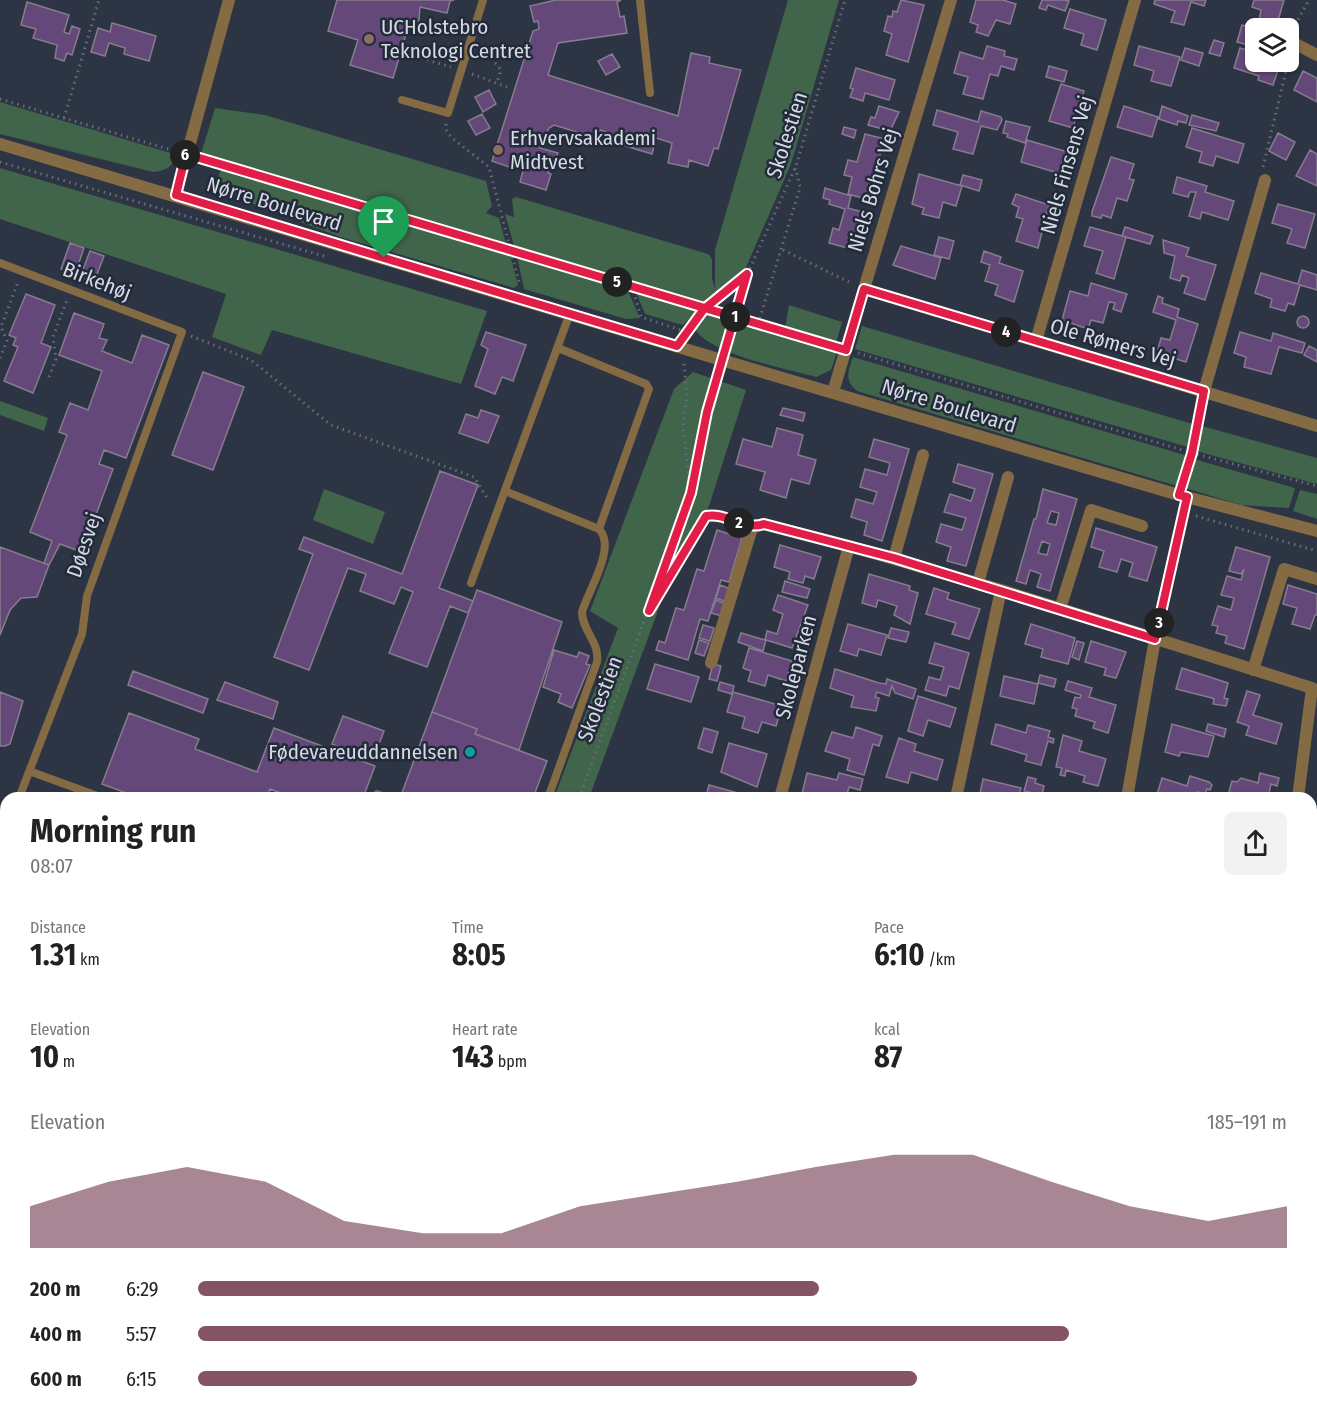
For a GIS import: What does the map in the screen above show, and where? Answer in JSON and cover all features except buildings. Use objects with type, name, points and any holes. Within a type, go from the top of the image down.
[{"type":"street","points":[[176,195],[229,0]]},
{"type":"street","name":"Niels Bohrs Vej","points":[[833,392],[951,0]]},
{"type":"street","name":"Niels Finsens Vej","points":[[1036,341],[1135,0]]},
{"type":"street","points":[[1299,44],[1317,55]]},
{"type":"street","name":"Nørre Boulevard","points":[[0,144],[1183,496],[1317,531]]},
{"type":"street","points":[[1204,391],[1265,180]]},
{"type":"street","name":"Ole Rømers Vej","points":[[864,289],[1317,426]]},
{"type":"street","points":[[894,558],[923,455]]},
{"type":"street","points":[[978,583],[1008,477]]},
{"type":"street","points":[[1128,792],[1183,496]]},
{"type":"street","points":[[1060,609],[1091,510],[1142,526]]},
{"type":"street","points":[[711,663],[752,528],[764,524],[978,583],[1312,688],[1299,792]]},
{"type":"street","name":"Skoleparken","points":[[782,792],[849,546]]},
{"type":"street","points":[[1253,670],[1284,569],[1317,579]]},
{"type":"street","points":[[957,792],[1001,590]]},
{"type":"lane","points":[[402,100],[448,113],[483,0]]},
{"type":"lane","points":[[640,0],[650,93]]},
{"type":"lane","name":"Birkehøj","points":[[0,263],[182,332]]},
{"type":"lane","points":[[471,583],[570,314]]},
{"type":"lane","name":"Døesvej","points":[[21,792],[82,634],[87,596],[182,332]]},
{"type":"lane","points":[[558,348],[646,384],[649,389],[598,529]]},
{"type":"lane","points":[[505,491],[598,529],[605,538],[605,553],[582,612],[582,620],[597,647],[597,662],[550,792]]},
{"type":"lane","points":[[29,771],[87,792]]},
{"type":"path","points":[[64,118],[99,0]]},
{"type":"path","name":"Skolestien","points":[[724,355],[747,274],[796,166],[845,0]]},
{"type":"path","points":[[1299,19],[1310,0]]},
{"type":"path","points":[[495,63],[501,70],[497,83]]},
{"type":"path","points":[[1265,180],[1263,165],[1287,72]]},
{"type":"path","points":[[0,99],[1192,453],[1317,486]]},
{"type":"path","points":[[448,113],[446,130],[452,138],[489,167],[523,299]]},
{"type":"path","points":[[758,324],[783,250],[800,188],[796,166]]},
{"type":"path","points":[[783,250],[864,289]]},
{"type":"path","points":[[0,358],[7,341],[1,327],[22,272]]},
{"type":"path","points":[[677,346],[704,309],[747,274]]},
{"type":"path","points":[[632,286],[641,317],[687,332]]},
{"type":"path","points":[[49,378],[56,359],[53,337],[71,290]]},
{"type":"path","points":[[182,332],[251,360],[331,425],[474,477],[496,513]]},
{"type":"path","points":[[684,364],[687,395],[683,424],[691,493]]},
{"type":"path","name":"Skolestien","points":[[581,792],[691,493],[707,412],[721,366]]},
{"type":"path","points":[[1183,496],[1204,391]]},
{"type":"path","name":"Skolestien","points":[[649,611],[706,516],[716,514],[752,528]]},
{"type":"green space","points":[[788,0],[839,0],[791,164],[744,272],[705,303],[514,246],[505,214],[514,217],[512,199],[516,197],[708,254],[712,259],[712,278],[715,290],[715,250]]},
{"type":"green space","points":[[0,102],[177,155],[168,168],[153,172],[0,134]]},
{"type":"green space","points":[[215,108],[265,115],[486,181],[492,206],[486,213],[499,218],[506,244],[201,154]]},
{"type":"green space","points":[[0,168],[487,311],[461,384],[272,330],[261,355],[212,337],[226,294],[0,219]]},
{"type":"green space","points":[[221,169],[510,255],[518,285],[514,288],[340,237],[214,189]]},
{"type":"green space","points":[[517,256],[627,289],[640,318],[626,319],[524,289]]},
{"type":"green space","points":[[636,292],[698,310],[683,325],[645,314]]},
{"type":"green space","points":[[789,305],[842,322],[836,343],[785,329]]},
{"type":"green space","points":[[704,313],[837,352],[831,370],[816,377],[748,359],[714,345],[701,336],[693,326]]},
{"type":"green space","points":[[862,326],[1196,425],[1191,448],[855,349]]},
{"type":"green space","points":[[853,357],[1188,456],[1180,484],[1177,486],[857,391],[849,379]]},
{"type":"green space","points":[[693,372],[746,390],[709,506],[666,589],[591,792],[556,792],[618,628],[590,611],[674,389]]},
{"type":"green space","points":[[0,401],[48,418],[44,431],[0,415]]},
{"type":"green space","points":[[1202,426],[1317,458],[1317,484],[1196,451]]},
{"type":"green space","points":[[1194,459],[1295,488],[1289,508],[1241,505],[1185,488]]},
{"type":"green space","points":[[324,489],[385,512],[373,544],[313,520]]},
{"type":"green space","points":[[1300,490],[1317,494],[1317,519],[1293,511]]},
{"type":"place","name":"UCHolstebro Teknologi Centret","points":[[369,39]]},
{"type":"place","name":"Erhvervsakademi Midtvest","points":[[498,150]]},
{"type":"place","name":"Fødevareuddannelsen","points":[[470,752]]},
{"type":"route","points":[[384,258],[176,195],[186,154],[510,249],[704,309],[758,324],[846,350],[864,289],[1204,391],[1192,453],[1179,495],[1187,497],[1155,639],[894,558],[764,524],[752,528],[716,514],[706,516],[649,611],[691,493],[707,412],[727,343],[747,274],[704,309],[677,346],[384,258]]}]
